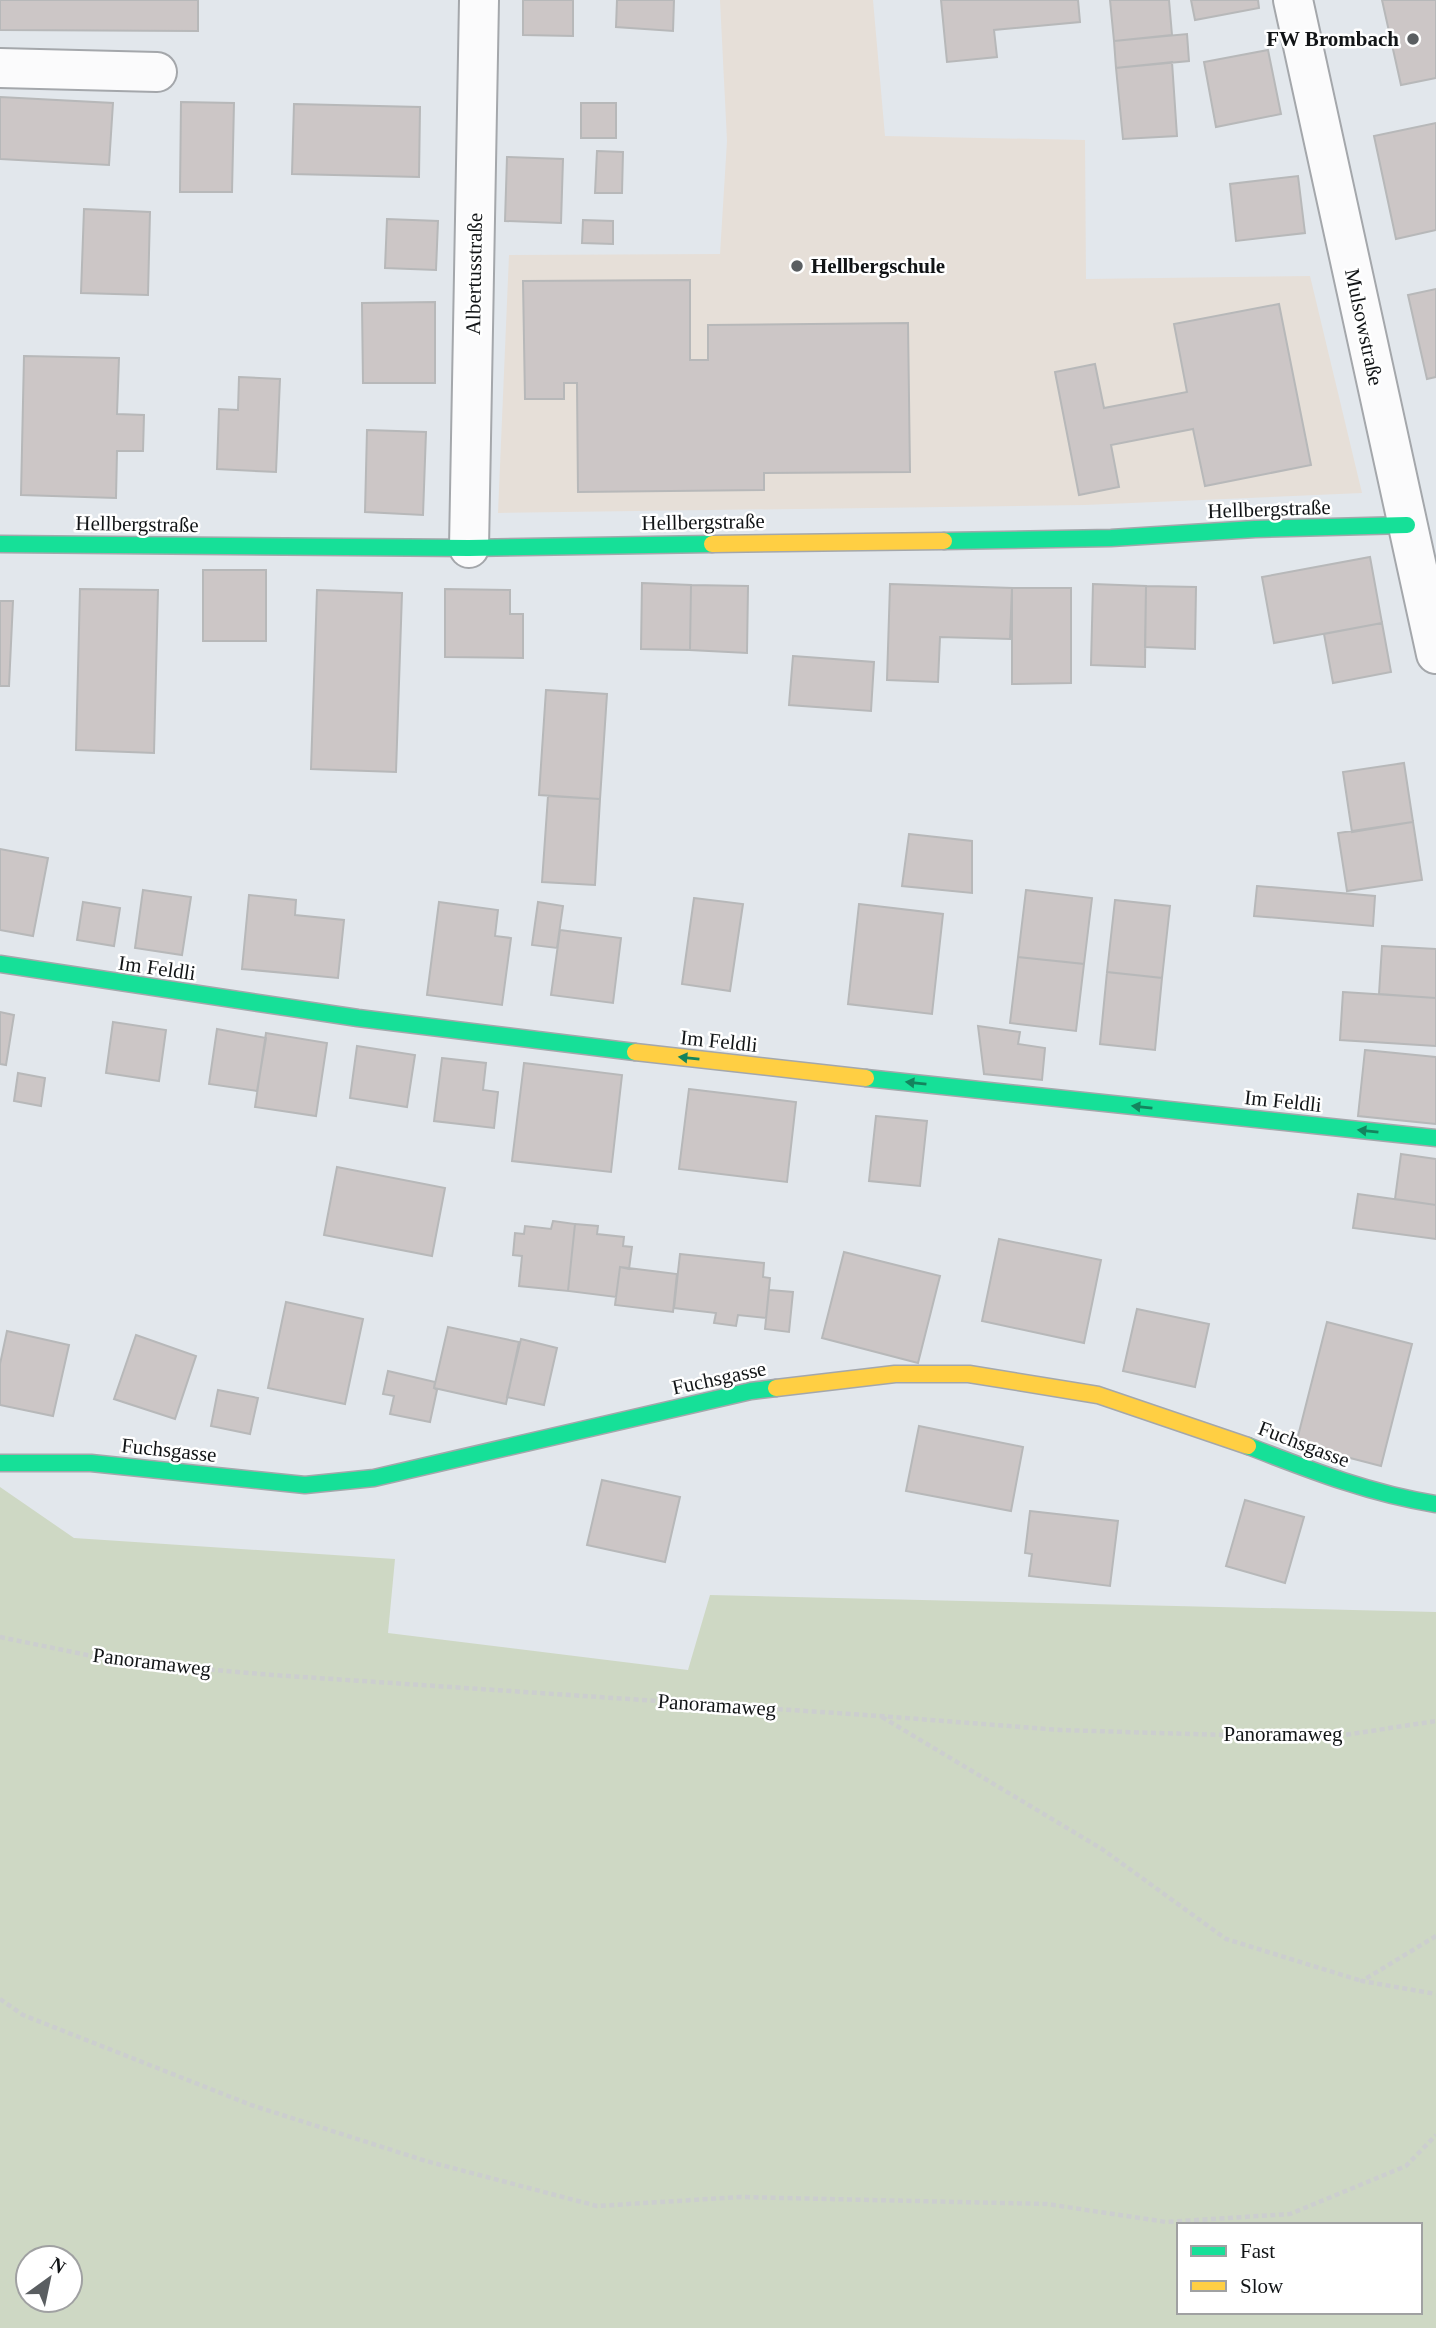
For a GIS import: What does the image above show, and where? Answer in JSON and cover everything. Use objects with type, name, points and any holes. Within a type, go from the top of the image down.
[{"type":"street","name":"Albertusstraße","points":[[470,548],[479,0]]},
{"type":"street","name":"Mulsowstraße","points":[[1293,0],[1436,654]]},
{"type":"street","points":[[0,68],[157,72]]},
{"type":"street","name":"Hellbergstraße","points":[[0,544],[470,548],[1111,538],[1255,529],[1406,525]]},
{"type":"street","name":"Im Feldli","points":[[0,964],[441,1030],[789,1070],[1436,1138]]},
{"type":"street","name":"Fuchsgasse","points":[[0,1463],[91,1463],[305,1485],[374,1478],[751,1391],[895,1374],[970,1374],[1098,1395],[1191,1425],[1346,1483],[1436,1504]]},
{"type":"path","name":"Panoramaweg","points":[[0,1637],[121,1662],[1060,1730],[1325,1738],[1436,1721]]},
{"type":"path","points":[[880,1716],[1102,1849],[1226,1939],[1362,1981],[1436,1994]]},
{"type":"path","points":[[1362,1981],[1436,1936]]},
{"type":"path","points":[[0,1999],[23,2015],[251,2105],[426,2161],[597,2206],[740,2197],[1047,2204],[1166,2222],[1290,2214],[1406,2166],[1436,2135]]},
{"type":"shaded area","name":"Hellbergschule","points":[[720,0],[873,0],[885,136],[1085,140],[1086,279],[1310,276],[1362,493],[1085,505],[498,513],[509,255],[720,254],[727,141]]},
{"type":"green space","points":[[0,1487],[74,1538],[395,1559],[388,1633],[688,1670],[710,1595],[1436,1612],[1436,2328],[0,2328]]},
{"type":"building","points":[[0,0],[198,0],[198,31],[0,30]]},
{"type":"building","points":[[523,0],[573,0],[573,36],[523,35]]},
{"type":"building","points":[[617,0],[674,0],[673,31],[616,27]]},
{"type":"building","points":[[941,0],[1078,0],[1080,22],[994,30],[997,57],[947,62]]},
{"type":"building","points":[[1110,0],[1169,0],[1172,35],[1114,41]]},
{"type":"building","points":[[1191,0],[1258,0],[1259,8],[1195,20]]},
{"type":"building","name":"FW Brombach","points":[[1382,0],[1436,0],[1436,78],[1401,85]]},
{"type":"building","points":[[1187,34],[1189,61],[1116,68],[1114,41]]},
{"type":"building","points":[[1268,50],[1281,114],[1216,127],[1204,62]]},
{"type":"building","points":[[1172,62],[1177,136],[1123,139],[1116,68]]},
{"type":"building","points":[[0,97],[113,103],[109,165],[0,159]]},
{"type":"building","points":[[181,102],[234,103],[232,192],[180,192]]},
{"type":"building","points":[[581,103],[616,103],[616,138],[581,138]]},
{"type":"building","points":[[294,104],[420,107],[419,177],[292,174]]},
{"type":"building","points":[[1436,123],[1436,230],[1396,239],[1374,136]]},
{"type":"building","points":[[597,151],[623,152],[622,193],[595,193]]},
{"type":"building","points":[[507,157],[563,159],[561,223],[505,221]]},
{"type":"building","points":[[1298,176],[1305,233],[1236,241],[1230,184]]},
{"type":"building","points":[[84,209],[150,212],[148,295],[81,293]]},
{"type":"building","points":[[387,219],[438,221],[436,270],[385,268]]},
{"type":"building","points":[[583,220],[613,221],[613,244],[582,243]]},
{"type":"building","points":[[690,280],[690,360],[708,360],[708,325],[908,323],[910,472],[764,473],[764,490],[578,492],[577,383],[564,383],[564,399],[525,399],[523,281]]},
{"type":"building","points":[[1436,289],[1436,377],[1427,379],[1408,295]]},
{"type":"building","points":[[435,302],[435,383],[363,383],[362,303]]},
{"type":"building","points":[[1279,304],[1311,465],[1205,486],[1193,429],[1111,445],[1119,487],[1079,495],[1055,372],[1095,364],[1104,408],[1187,392],[1174,324]]},
{"type":"building","points":[[24,356],[119,358],[117,414],[144,415],[143,451],[117,451],[116,498],[21,495]]},
{"type":"building","points":[[239,377],[280,379],[276,472],[217,469],[219,409],[238,410]]},
{"type":"building","points":[[367,430],[426,432],[423,515],[365,512]]},
{"type":"building","points":[[1370,557],[1382,623],[1274,643],[1262,577]]},
{"type":"building","points":[[203,570],[266,570],[266,641],[203,641]]},
{"type":"building","points":[[642,583],[691,585],[690,650],[641,649]]},
{"type":"building","points":[[890,584],[1012,588],[1010,639],[940,637],[938,682],[887,680]]},
{"type":"building","points":[[1093,584],[1146,586],[1145,667],[1091,665]]},
{"type":"building","points":[[691,585],[748,586],[747,653],[690,650]]},
{"type":"building","points":[[1146,586],[1196,587],[1195,649],[1145,647]]},
{"type":"building","points":[[1012,588],[1071,588],[1071,683],[1012,684]]},
{"type":"building","points":[[80,589],[158,590],[154,753],[76,750]]},
{"type":"building","points":[[445,589],[510,590],[510,614],[523,614],[523,658],[445,657]]},
{"type":"building","points":[[317,590],[402,593],[396,772],[311,769]]},
{"type":"building","points":[[0,601],[13,601],[9,686],[0,686]]},
{"type":"building","points":[[1382,623],[1391,672],[1333,683],[1324,634]]},
{"type":"building","points":[[793,656],[874,662],[871,711],[789,705]]},
{"type":"building","points":[[546,690],[607,694],[600,799],[539,795]]},
{"type":"building","points":[[1404,763],[1413,822],[1352,832],[1343,772]]},
{"type":"building","points":[[548,796],[600,799],[595,885],[542,882]]},
{"type":"building","points":[[1413,822],[1422,880],[1347,891],[1338,833]]},
{"type":"building","points":[[909,834],[972,841],[972,893],[902,886]]},
{"type":"building","points":[[0,849],[48,858],[33,936],[0,930]]},
{"type":"building","points":[[1257,886],[1375,896],[1373,926],[1254,916]]},
{"type":"building","points":[[143,890],[191,897],[182,955],[135,948]]},
{"type":"building","points":[[1026,890],[1092,898],[1084,964],[1018,957]]},
{"type":"building","points":[[249,895],[296,900],[295,915],[344,920],[338,978],[242,969]]},
{"type":"building","points":[[694,898],[743,904],[730,991],[682,984]]},
{"type":"building","points":[[1115,900],[1170,906],[1162,978],[1107,972]]},
{"type":"building","points":[[83,902],[120,908],[114,946],[77,940]]},
{"type":"building","points":[[439,902],[498,910],[495,936],[511,938],[502,1005],[427,995]]},
{"type":"building","points":[[538,902],[563,906],[557,948],[532,945]]},
{"type":"building","points":[[859,904],[943,914],[932,1014],[848,1004]]},
{"type":"building","points":[[560,930],[621,938],[613,1003],[551,995]]},
{"type":"building","points":[[1382,946],[1436,949],[1436,998],[1379,994]]},
{"type":"building","points":[[1018,957],[1084,964],[1076,1031],[1010,1023]]},
{"type":"building","points":[[1107,972],[1162,978],[1155,1050],[1100,1044]]},
{"type":"building","points":[[1343,992],[1436,998],[1436,1046],[1340,1040]]},
{"type":"building","points":[[0,1012],[14,1015],[6,1065],[0,1064]]},
{"type":"building","points":[[113,1022],[166,1030],[159,1081],[106,1073]]},
{"type":"building","points":[[978,1026],[1020,1032],[1018,1044],[1045,1048],[1042,1080],[984,1074]]},
{"type":"building","points":[[217,1029],[266,1038],[257,1091],[209,1084]]},
{"type":"building","points":[[266,1033],[327,1043],[316,1116],[255,1107]]},
{"type":"building","points":[[357,1046],[415,1055],[407,1107],[350,1098]]},
{"type":"building","points":[[1365,1050],[1436,1057],[1436,1124],[1358,1116]]},
{"type":"building","points":[[442,1058],[486,1063],[483,1090],[498,1092],[494,1128],[434,1121]]},
{"type":"building","points":[[524,1063],[622,1075],[611,1172],[512,1161]]},
{"type":"building","points":[[18,1073],[45,1078],[41,1106],[14,1101]]},
{"type":"building","points":[[689,1089],[796,1102],[787,1182],[679,1169]]},
{"type":"building","points":[[876,1116],[927,1121],[920,1186],[869,1181]]},
{"type":"building","points":[[1401,1154],[1436,1159],[1436,1205],[1395,1199]]},
{"type":"building","points":[[337,1167],[445,1188],[432,1256],[324,1235]]},
{"type":"building","points":[[1358,1194],[1436,1205],[1436,1239],[1353,1228]]},
{"type":"building","points":[[553,1221],[575,1224],[568,1291],[519,1286],[522,1256],[513,1255],[515,1233],[524,1234],[525,1226],[551,1229]]},
{"type":"building","points":[[575,1224],[598,1226],[597,1234],[624,1237],[623,1246],[632,1247],[629,1269],[620,1267],[616,1297],[568,1291]]},
{"type":"building","points":[[999,1239],[1101,1260],[1084,1343],[982,1321]]},
{"type":"building","points":[[844,1252],[940,1276],[918,1363],[822,1338]]},
{"type":"building","points":[[680,1254],[764,1263],[763,1277],[770,1278],[766,1318],[738,1315],[736,1326],[714,1323],[716,1313],[674,1308]]},
{"type":"building","points":[[620,1267],[677,1274],[673,1312],[615,1305]]},
{"type":"building","points":[[769,1290],[793,1292],[789,1332],[765,1329]]},
{"type":"building","points":[[286,1302],[363,1319],[345,1404],[268,1388]]},
{"type":"building","points":[[1137,1309],[1209,1324],[1195,1387],[1123,1371]]},
{"type":"building","points":[[1327,1322],[1412,1344],[1381,1466],[1296,1444]]},
{"type":"building","points":[[448,1327],[519,1342],[506,1404],[434,1388]]},
{"type":"building","points":[[7,1331],[69,1345],[53,1416],[0,1405],[0,1364]]},
{"type":"building","points":[[136,1335],[196,1356],[175,1419],[114,1399]]},
{"type":"building","points":[[521,1339],[557,1348],[544,1405],[507,1397]]},
{"type":"building","points":[[388,1371],[435,1382],[434,1388],[437,1390],[430,1422],[390,1414],[394,1396],[383,1394]]},
{"type":"building","points":[[218,1390],[258,1398],[250,1434],[211,1426]]},
{"type":"building","points":[[919,1426],[1023,1447],[1011,1511],[906,1491]]},
{"type":"building","points":[[602,1480],[680,1497],[665,1562],[587,1545]]},
{"type":"building","points":[[1245,1500],[1304,1517],[1285,1583],[1226,1566]]},
{"type":"building","points":[[1030,1511],[1118,1521],[1110,1586],[1029,1576],[1032,1554],[1025,1553]]},
{"type":"traffic: fast","points":[[944,541],[1111,538],[1255,529],[1407,525]]},
{"type":"traffic: fast","points":[[0,544],[469,548],[712,544]]},
{"type":"traffic: fast","points":[[0,964],[358,1018],[635,1052]]},
{"type":"traffic: fast","points":[[866,1078],[1436,1138]]},
{"type":"traffic: fast","points":[[0,1463],[91,1463],[305,1485],[374,1478],[751,1391],[776,1388]]},
{"type":"traffic: fast","points":[[1248,1446],[1364,1488],[1436,1504]]},
{"type":"traffic: slow","points":[[712,544],[944,541]]},
{"type":"traffic: slow","points":[[635,1052],[866,1078]]},
{"type":"traffic: slow","points":[[776,1388],[895,1374],[969,1374],[1098,1395],[1248,1446]]},
{"type":"place","name":"FW Brombach","points":[[1413,39]]},
{"type":"place","name":"Hellbergschule","points":[[797,266]]}]
